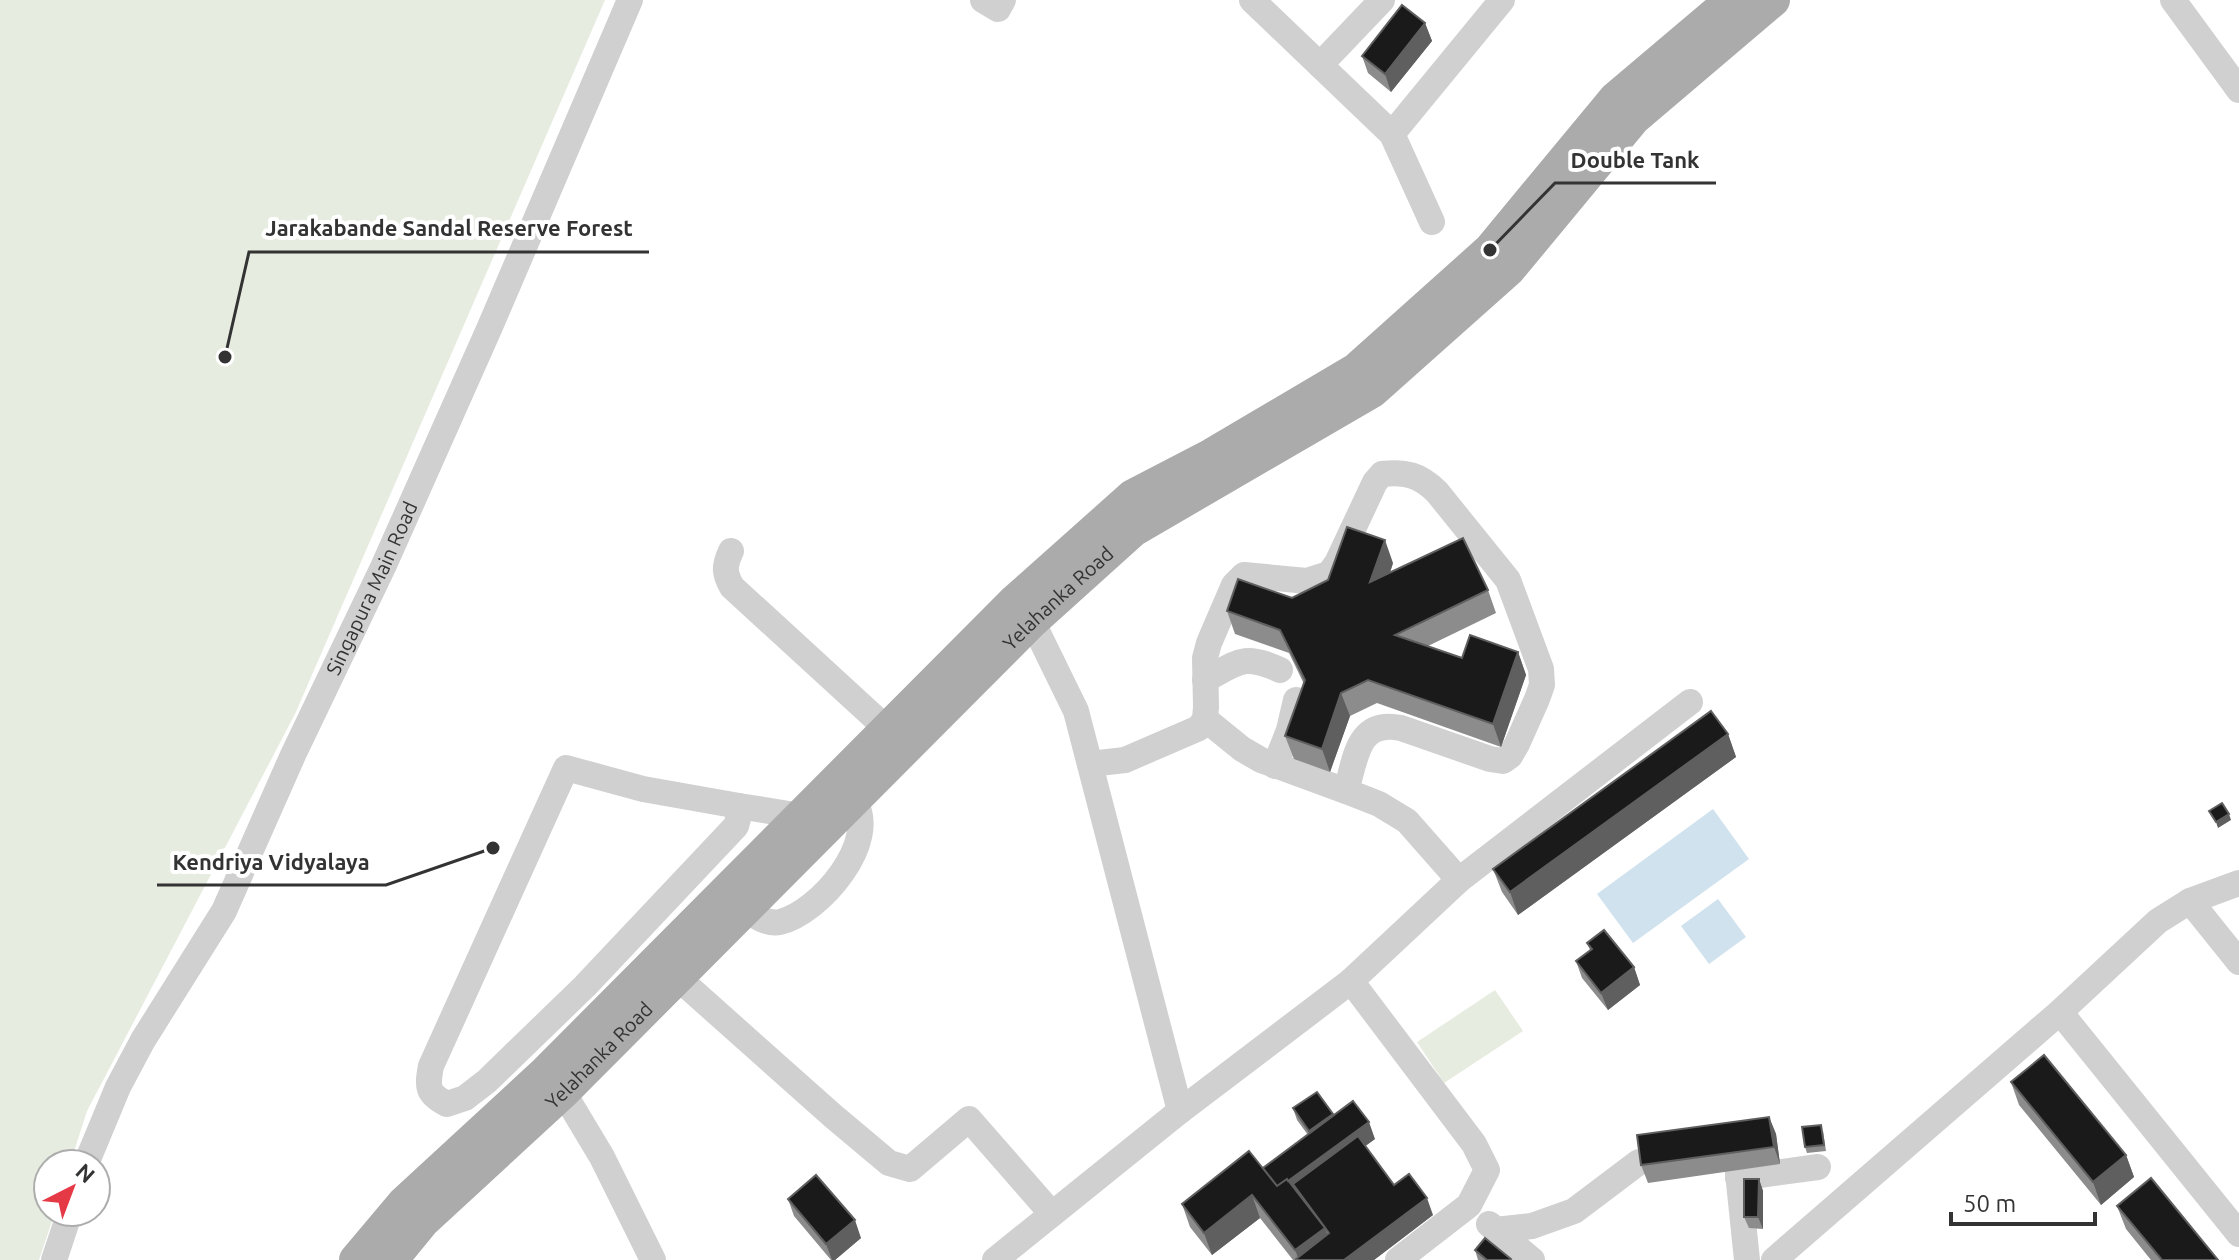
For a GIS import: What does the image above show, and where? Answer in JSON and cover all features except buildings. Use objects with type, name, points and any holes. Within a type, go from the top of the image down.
[{"type":"main road","name":"Yelahanka Road","points":[[356,1260],[404,1203],[554,1083],[678,978],[854,801],[1023,612],[1133,496],[1212,455],[1356,370],[1490,250],[1615,99],[1732,0]]},
{"type":"main road","name":"Yelahanka Road","points":[[391,1260],[423,1221],[801,816],[887,729],[1023,612],[1133,530],[1372,391],[1509,269],[1634,118],[1773,0]]},
{"type":"street","name":"Singapura Main Road","points":[[93,1148],[118,1087],[143,1040],[224,911],[293,755],[428,468],[630,0]]},
{"type":"street","points":[[983,0],[998,9],[1003,0]]},
{"type":"street","points":[[1252,0],[1392,134],[1432,222]]},
{"type":"street","points":[[1320,65],[1382,0]]},
{"type":"street","points":[[1392,134],[1502,0]]},
{"type":"street","points":[[2173,0],[2239,90]]},
{"type":"street","points":[[1090,764],[1125,760],[1199,728],[1205,719],[1205,658],[1234,585],[1244,575],[1307,581],[1329,574],[1375,482],[1382,474],[1397,472],[1415,475],[1427,482],[1508,580],[1541,669],[1542,685],[1517,744],[1503,761],[1401,728],[1379,726],[1368,732],[1361,745],[1346,791]]},
{"type":"street","points":[[731,551],[725,576],[732,587],[887,729]]},
{"type":"street","points":[[1023,612],[1076,711],[1180,1111]]},
{"type":"street","points":[[1205,680],[1238,662],[1251,659],[1280,670]]},
{"type":"street","points":[[1275,766],[1289,730],[1296,700]]},
{"type":"street","points":[[995,1260],[1180,1111],[1351,981],[1459,880],[1690,702]]},
{"type":"street","points":[[1205,719],[1242,749],[1275,766],[1379,804],[1407,821],[1459,880]]},
{"type":"street","points":[[739,806],[736,826],[585,986],[487,1081],[465,1098],[447,1104],[434,1097],[428,1084],[431,1066],[566,768],[643,789],[801,816]]},
{"type":"street","points":[[1774,1260],[2060,1012],[2158,921],[2190,901],[2239,883]]},
{"type":"street","points":[[2190,901],[2239,962]]},
{"type":"street","points":[[678,978],[889,1163],[910,1169],[969,1119],[1052,1214]]},
{"type":"street","points":[[1351,981],[1474,1144],[1487,1170],[1469,1205],[1398,1260]]},
{"type":"street","points":[[2060,1012],[2239,1234]]},
{"type":"street","points":[[554,1083],[602,1157],[653,1260]]},
{"type":"street","points":[[1747,1260],[1738,1176],[1818,1167]]},
{"type":"street","points":[[1495,1230],[1532,1226],[1574,1211],[1604,1188],[1641,1173]]},
{"type":"street","points":[[1469,1205],[1532,1260]]},
{"type":"street","points":[[54,1260],[65,1228]]},
{"type":"shaded area","points":[[0,0],[605,0],[295,714],[87,1111],[75,1148],[32,1148],[32,1228],[50,1228],[39,1260],[0,1260]]},
{"type":"shaded area","points":[[1495,990],[1523,1031],[1444,1083],[1417,1042]]},
{"type":"water","points":[[1713,809],[1749,859],[1633,943],[1597,894]]},
{"type":"water","points":[[1718,899],[1746,937],[1709,964],[1681,926]]},
{"type":"place","name":"Double Tank","points":[[1490,250]]},
{"type":"place","name":"Jarakabande Sandal Reserve Forest","points":[[225,357]]},
{"type":"place","name":"Kendriya Vidyalaya","points":[[493,848]]}]
